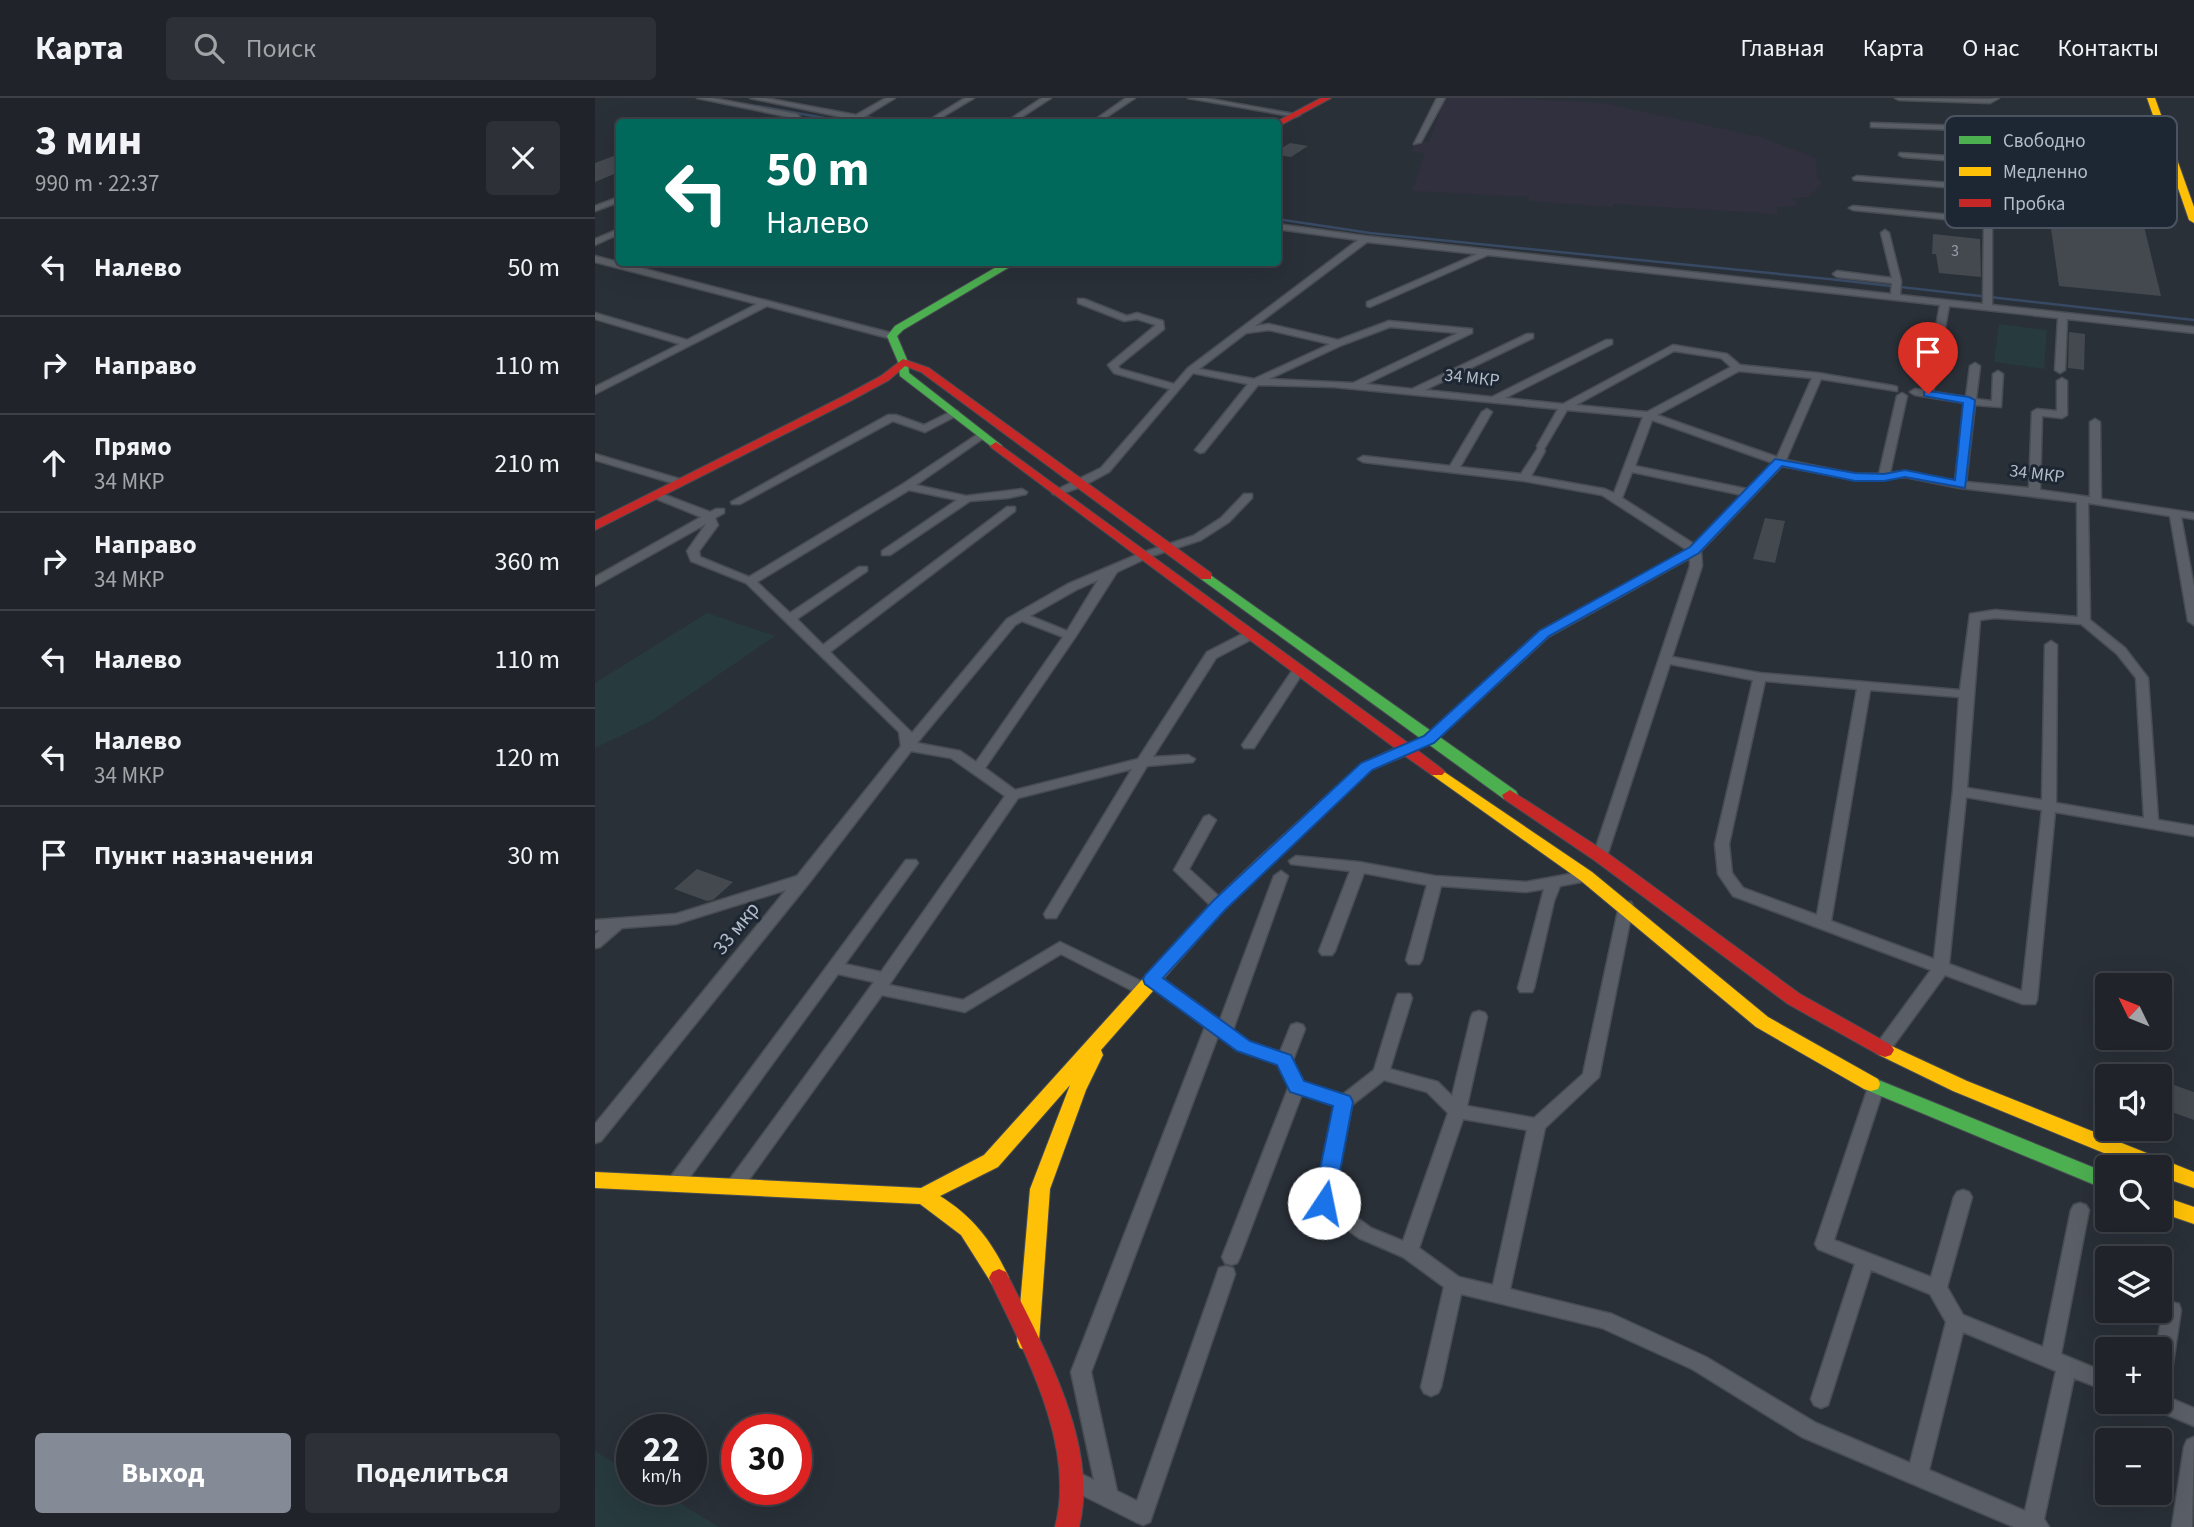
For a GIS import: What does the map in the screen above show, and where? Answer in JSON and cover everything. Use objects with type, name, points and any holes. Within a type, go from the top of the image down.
[{"type":"main road","points":[[1281,123],[1327,98]]},
{"type":"main road","points":[[2153,98],[2160,116]]},
{"type":"main road","points":[[2177,164],[2194,220]]},
{"type":"main road","points":[[2179,170],[2194,199]]},
{"type":"main road","points":[[1006,266],[916,317],[892,336],[904,374],[981,435],[1405,750],[1626,906],[1762,1022],[1876,1087],[2095,1177]]},
{"type":"main road","points":[[595,526],[885,379],[902,362]]},
{"type":"main road","points":[[902,362],[925,370],[1429,740],[1600,856],[1794,999],[1882,1049],[1960,1086],[2127,1155]]},
{"type":"main road","points":[[885,379],[911,380]]},
{"type":"main road","points":[[930,395],[950,389]]},
{"type":"main road","points":[[595,1180],[923,1196],[991,1161],[1219,905],[1366,767],[1429,740]]},
{"type":"main road","points":[[1028,1343],[1040,1189],[1077,1090],[1094,1056],[1147,984]]},
{"type":"main road","points":[[2172,1173],[2194,1181]]},
{"type":"main road","points":[[923,1196],[969,1227],[984,1247],[1028,1343],[1068,1452],[1073,1480],[1067,1527]]},
{"type":"main road","points":[[2172,1208],[2194,1216]]},
{"type":"street","points":[[701,98],[797,116],[798,119]]},
{"type":"street","points":[[754,98],[862,119]]},
{"type":"street","points":[[769,103],[779,98]]},
{"type":"street","points":[[856,118],[891,98]]},
{"type":"street","points":[[935,119],[970,98]]},
{"type":"street","points":[[1015,119],[1047,98]]},
{"type":"street","points":[[1100,119],[1131,98]]},
{"type":"street","points":[[1192,98],[1296,115]]},
{"type":"street","points":[[1417,142],[1441,98]]},
{"type":"street","points":[[1899,98],[1990,102],[1995,98]]},
{"type":"street","points":[[1874,125],[1945,128]]},
{"type":"street","points":[[1903,155],[1945,159]]},
{"type":"street","points":[[1857,178],[1945,185]]},
{"type":"street","points":[[595,209],[616,200]]},
{"type":"street","points":[[1853,208],[1945,217]]},
{"type":"street","points":[[1281,227],[1365,239],[2194,330]]},
{"type":"street","points":[[1987,307],[1988,228]]},
{"type":"street","points":[[595,242],[616,232]]},
{"type":"street","points":[[1885,233],[1897,281],[1895,297]]},
{"type":"street","points":[[1057,492],[1105,470],[1191,370],[1365,239]]},
{"type":"street","points":[[1370,304],[1490,252]]},
{"type":"street","points":[[1594,263],[1601,253]]},
{"type":"street","points":[[620,266],[892,336]]},
{"type":"street","points":[[1837,274],[1897,281]]},
{"type":"street","points":[[1081,301],[1127,319],[1137,316],[1160,323],[1161,327],[1113,365],[1118,371],[1175,387]]},
{"type":"street","points":[[1928,390],[1945,302]]},
{"type":"street","points":[[598,387],[766,303]]},
{"type":"street","points":[[2060,370],[2063,315]]},
{"type":"street","points":[[595,316],[687,343]]},
{"type":"street","points":[[1200,450],[1255,382],[1339,343],[1389,324],[1469,331],[1353,386]]},
{"type":"street","points":[[1239,332],[1269,327],[1339,343]]},
{"type":"street","points":[[1413,392],[1530,336]]},
{"type":"street","points":[[1453,470],[1490,407],[1609,342]]},
{"type":"street","points":[[1524,478],[1563,407],[1672,348],[1724,356],[1737,368]]},
{"type":"street","points":[[1960,485],[1975,366]]},
{"type":"street","points":[[1617,498],[1649,415],[1737,368],[1818,376],[1898,393],[1884,477]]},
{"type":"street","name":"34 МКР","points":[[1191,370],[1255,382],[1353,386],[1413,392],[1490,407],[1563,407],[1649,415],[1780,462],[1855,477],[1905,474],[1960,485],[2034,492],[2194,516]]},
{"type":"street","points":[[1915,392],[1928,390],[1997,405],[1998,374]]},
{"type":"street","points":[[1429,740],[1544,634],[1695,550],[1780,462],[1818,376]]},
{"type":"street","points":[[2034,492],[2036,412],[2062,415],[2062,381]]},
{"type":"street","points":[[736,502],[892,417],[925,429],[954,413]]},
{"type":"street","name":"34 МКР","points":[[2095,422],[2096,502]]},
{"type":"street","points":[[750,581],[907,486],[981,435]]},
{"type":"street","points":[[595,457],[679,482]]},
{"type":"street","points":[[1363,459],[1524,478],[1605,492],[1695,550]]},
{"type":"street","points":[[1629,468],[1749,493]]},
{"type":"street","points":[[907,486],[966,499]]},
{"type":"street","points":[[886,553],[966,499],[978,496],[1009,497],[1022,492]]},
{"type":"street","points":[[656,495],[715,514]]},
{"type":"street","points":[[1170,548],[1197,538],[1225,520],[1248,496]]},
{"type":"street","points":[[2082,500],[2084,621]]},
{"type":"street","points":[[822,652],[1011,509]]},
{"type":"street","points":[[2175,513],[2194,621]]},
{"type":"street","points":[[715,514],[712,525],[693,551],[695,559],[750,581],[905,731],[908,746],[955,754],[1013,795]]},
{"type":"street","points":[[595,582],[715,514]]},
{"type":"street","name":"33 мкр","points":[[595,1136],[1011,622],[1072,587],[1145,555],[1170,548]]},
{"type":"street","points":[[1600,856],[1696,566],[1695,550]]},
{"type":"street","points":[[977,769],[1070,636],[1106,577],[1123,566]]},
{"type":"street","points":[[789,619],[863,569]]},
{"type":"street","points":[[1882,1049],[1941,968],[1960,791],[1974,617],[1996,614],[2084,621],[2121,651],[2142,678],[2151,824]]},
{"type":"street","points":[[1020,616],[1070,636]]},
{"type":"street","points":[[1052,914],[1143,762],[1212,655],[1250,635]]},
{"type":"street","points":[[1760,677],[1722,844],[1725,874],[1738,892],[2029,1000],[2049,807],[2051,645]]},
{"type":"street","points":[[1664,659],[1760,677],[1966,694]]},
{"type":"street","points":[[1249,745],[1298,671]]},
{"type":"street","points":[[1823,922],[1864,687]]},
{"type":"street","points":[[734,1187],[1013,795],[1143,762],[1188,758]]},
{"type":"street","points":[[1960,791],[2194,831]]},
{"type":"street","points":[[1209,820],[1181,870],[1219,905]]},
{"type":"street","points":[[1296,861],[1359,867],[1436,881],[1526,887],[1586,876]]},
{"type":"street","points":[[675,1184],[911,863]]},
{"type":"street","points":[[1327,951],[1359,867]]},
{"type":"street","points":[[1108,1497],[1081,1372],[1281,876]]},
{"type":"street","points":[[595,925],[676,919],[804,879]]},
{"type":"street","points":[[1414,960],[1436,881]]},
{"type":"street","points":[[1525,988],[1554,883]]},
{"type":"street","points":[[1500,1294],[1537,1125],[1591,1077],[1626,906]]},
{"type":"street","points":[[595,943],[616,925]]},
{"type":"street","points":[[834,967],[965,1006],[1060,947],[1147,984],[1219,1028],[1243,1046],[1285,1060]]},
{"type":"street","points":[[1404,998],[1381,1073],[1344,1102],[1324,1203],[1365,1233],[1409,1251],[1454,1284],[1605,1320],[1699,1363],[1809,1430],[2036,1525],[2080,1210]]},
{"type":"street","points":[[1409,1251],[1457,1111],[1479,1017]]},
{"type":"street","points":[[1073,1480],[1143,1515],[1229,1265],[1297,1087],[1285,1060],[1297,1029]]},
{"type":"street","points":[[1381,1073],[1431,1087],[1457,1111],[1537,1125]]},
{"type":"street","points":[[1297,1087],[1344,1102]]},
{"type":"street","points":[[1876,1087],[1824,1244],[1937,1288],[1957,1321],[2095,1377]]},
{"type":"street","points":[[1937,1288],[1963,1197]]},
{"type":"street","points":[[1821,1399],[1865,1260]]},
{"type":"street","points":[[1431,1387],[1454,1284]]},
{"type":"street","points":[[1917,1476],[1957,1321]]},
{"type":"street","points":[[2172,1408],[2194,1417]]},
{"type":"street","points":[[2182,1527],[2194,1447]]},
{"type":"shaded area","points":[[1445,98],[1603,103],[1760,137],[1816,158],[1817,179],[1822,181],[1808,197],[1791,198],[1797,205],[1777,207],[1777,214],[1614,204],[1613,207],[1529,201],[1529,197],[1412,191],[1425,153],[1411,152],[1417,142],[1429,142]]},
{"type":"green space","points":[[1999,324],[2047,330],[2044,369],[1994,362]]},
{"type":"green space","points":[[707,613],[775,636],[651,721],[595,748],[595,683]]},
{"type":"green space","points":[[595,1451],[616,1464],[616,1505],[683,1505],[719,1527],[595,1527]]},
{"type":"building","points":[[1290,143],[1308,146],[1291,157],[1281,156],[1281,149]]},
{"type":"building","points":[[616,155],[616,173],[595,182],[595,163]]},
{"type":"building","points":[[2051,228],[2144,228],[2161,296],[2059,286]]},
{"type":"building","points":[[1933,234],[1980,239],[1981,277],[1939,273],[1936,254],[1932,254]]},
{"type":"building","points":[[2069,332],[2085,334],[2084,370],[2068,368]]},
{"type":"building","points":[[1765,518],[1785,521],[1775,563],[1753,559]]},
{"type":"building","points":[[697,869],[733,882],[713,900],[707,901],[674,889]]},
{"type":"building","points":[[2172,1084],[2194,1092],[2194,1120],[2172,1112]]},
{"type":"waterway","points":[[757,106],[830,119]]},
{"type":"waterway","points":[[1281,220],[1370,233],[1829,279],[2194,320]]},
{"type":"traffic: fast","points":[[996,446],[904,374],[903,362],[892,336],[899,328],[1006,266]]},
{"type":"traffic: fast","points":[[1206,576],[1510,795]]},
{"type":"traffic: fast","points":[[1871,1084],[2095,1177]]},
{"type":"traffic: slow","points":[[2151,98],[2157,116]]},
{"type":"traffic: slow","points":[[2177,172],[2194,220]]},
{"type":"traffic: slow","points":[[1437,772],[1586,876],[1762,1022],[1871,1084]]},
{"type":"traffic: slow","points":[[923,1196],[991,1161],[1219,905],[1264,862]]},
{"type":"traffic: slow","points":[[1885,1050],[1960,1086],[2129,1155]]},
{"type":"traffic: slow","points":[[1028,1341],[1040,1189],[1077,1090],[1094,1055]]},
{"type":"traffic: slow","points":[[2172,1172],[2194,1180]]},
{"type":"traffic: slow","points":[[595,1180],[923,1196],[969,1229],[999,1278]]},
{"type":"traffic: slow","points":[[2172,1208],[2194,1216]]},
{"type":"traffic: jam","points":[[1281,123],[1327,98]]},
{"type":"traffic: jam","points":[[903,362],[925,370],[1206,576]]},
{"type":"traffic: jam","points":[[595,526],[848,398],[885,378],[903,362]]},
{"type":"traffic: jam","points":[[996,446],[1437,772]]},
{"type":"traffic: jam","points":[[1264,862],[1366,767],[1414,746]]},
{"type":"traffic: jam","points":[[1510,795],[1600,856],[1794,999],[1885,1050]]},
{"type":"traffic: jam","points":[[999,1278],[1044,1376],[1062,1428],[1073,1485],[1067,1527]]},
{"type":"route","points":[[1324,1203],[1344,1102],[1297,1087],[1285,1060],[1243,1046],[1152,979],[1219,905],[1366,767],[1429,740],[1544,634],[1695,550],[1780,462],[1855,477],[1905,474],[1960,485],[1969,400],[1928,394]]}]
